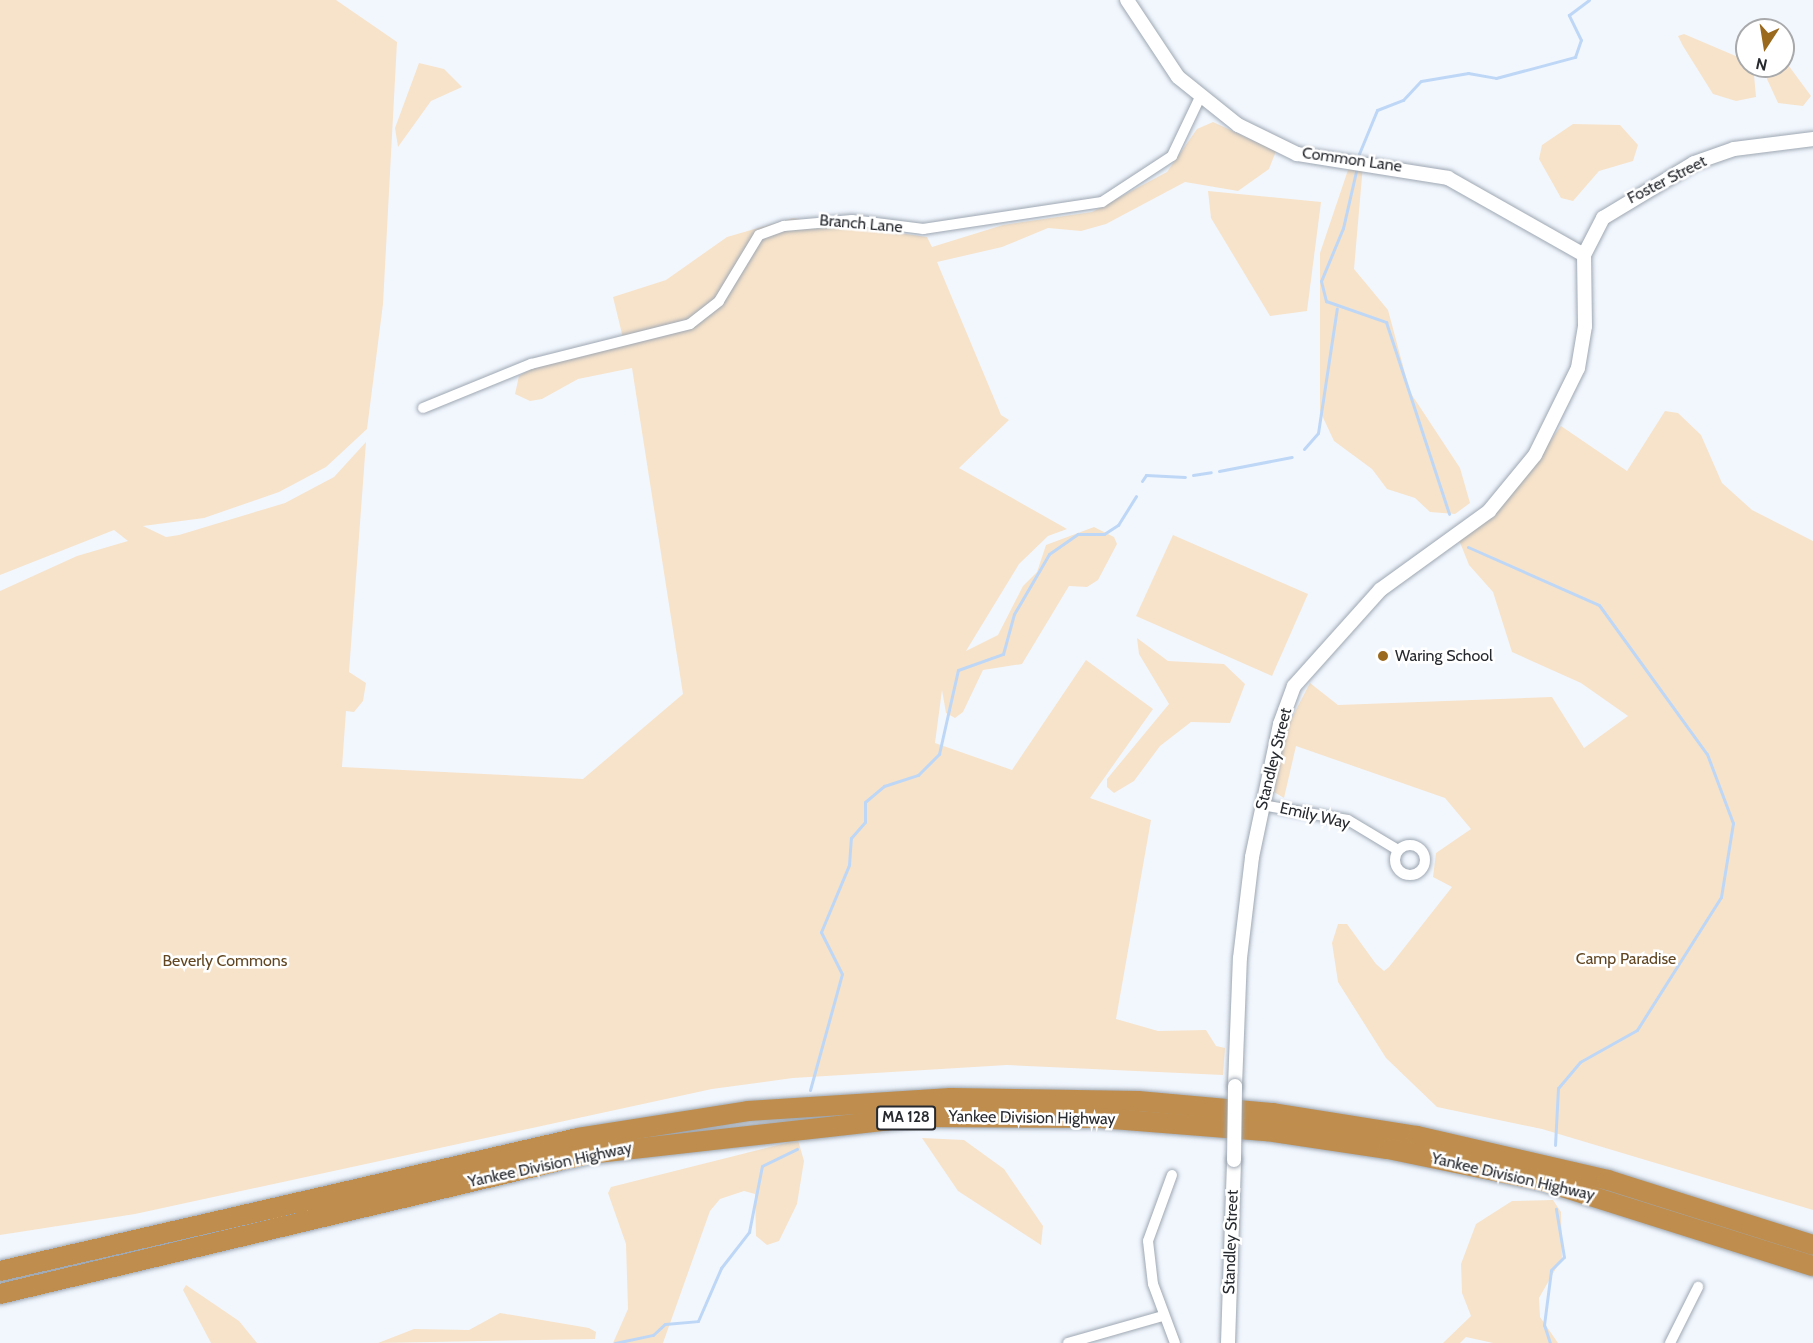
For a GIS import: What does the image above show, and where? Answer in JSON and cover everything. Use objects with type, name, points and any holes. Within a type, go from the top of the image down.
[{"type":"highway","name":"Yankee Division Highway","points":[[0,1271],[519,1150],[689,1118],[823,1104],[972,1097],[1138,1101],[1273,1113],[1417,1136],[1608,1180],[1813,1245]]},
{"type":"highway","name":"Yankee Division Highway","points":[[0,1294],[588,1154],[920,1117],[1100,1118],[1267,1131],[1388,1149],[1543,1181],[1813,1266]]},
{"type":"street","name":"Common Lane","points":[[1127,0],[1163,57],[1200,97],[1282,148],[1448,178],[1584,255]]},
{"type":"street","name":"Branch Lane","points":[[423,408],[531,364],[690,324],[719,301],[759,235],[784,226],[824,219],[923,229],[1102,202],[1172,156],[1200,97]]},
{"type":"street","name":"Foster Street","points":[[1584,255],[1603,218],[1694,163],[1734,149],[1813,139]]},
{"type":"street","name":"Standley Street","points":[[1228,1343],[1241,947],[1262,804],[1280,724],[1294,686],[1395,576],[1489,511],[1558,418],[1584,348],[1584,255]]},
{"type":"street","name":"Emily Way","points":[[1262,804],[1348,820],[1398,850]]},
{"type":"street","points":[[1172,1175],[1148,1241],[1163,1316],[1175,1343]]},
{"type":"street","points":[[1670,1343],[1698,1287]]},
{"type":"street","points":[[1068,1343],[1163,1316]]},
{"type":"green space","name":"Beverly Commons","points":[[0,0],[336,0],[397,42],[383,304],[367,429],[326,467],[279,492],[204,518],[143,526],[166,537],[179,535],[285,503],[334,477],[366,442],[349,672],[366,683],[363,701],[354,712],[346,711],[342,767],[583,779],[683,694],[632,368],[578,379],[542,399],[530,401],[515,394],[519,376],[534,367],[623,338],[613,297],[666,280],[727,237],[793,218],[927,237],[932,247],[1003,225],[1092,212],[1167,172],[1197,129],[1213,122],[1276,151],[1269,169],[1238,191],[1185,182],[1106,224],[1081,231],[1048,228],[1002,247],[937,262],[1001,415],[1009,420],[959,468],[1067,529],[1048,536],[1019,564],[966,651],[998,635],[1023,586],[1037,572],[1046,545],[1094,527],[1114,537],[1117,544],[1098,580],[1087,587],[1069,586],[1022,664],[983,670],[963,712],[955,718],[946,713],[942,690],[935,743],[1012,770],[1086,660],[1153,709],[1090,798],[1151,820],[1116,1019],[1158,1031],[1206,1030],[1216,1046],[1225,1048],[1223,1075],[1007,1065],[793,1078],[712,1089],[135,1214],[0,1235],[0,591],[77,556],[128,541],[114,530],[0,575]]},
{"type":"green space","points":[[1684,34],[1735,56],[1735,78],[1754,78],[1756,97],[1736,101],[1713,94],[1678,36]]},
{"type":"green space","points":[[419,63],[444,69],[462,87],[431,101],[398,147],[395,128]]},
{"type":"green space","points":[[1795,74],[1811,96],[1803,106],[1778,103],[1767,79],[1795,78]]},
{"type":"green space","points":[[1573,124],[1620,125],[1638,145],[1633,161],[1599,171],[1573,201],[1561,198],[1539,159],[1542,145]]},
{"type":"green space","points":[[1350,164],[1363,165],[1354,269],[1388,310],[1410,392],[1460,468],[1470,503],[1455,514],[1430,512],[1415,498],[1387,489],[1372,469],[1334,441],[1320,411],[1320,253]]},
{"type":"green space","points":[[1208,191],[1321,202],[1307,311],[1270,316],[1211,218]]},
{"type":"green space","name":"Camp Paradise","points":[[1665,411],[1678,413],[1701,435],[1722,483],[1752,510],[1813,541],[1813,1210],[1542,1129],[1437,1107],[1386,1058],[1338,982],[1332,943],[1338,924],[1347,924],[1376,964],[1384,971],[1389,967],[1452,887],[1433,877],[1436,853],[1471,829],[1445,798],[1296,746],[1284,798],[1274,792],[1285,731],[1310,683],[1338,705],[1552,697],[1584,748],[1628,716],[1581,683],[1512,652],[1493,592],[1469,565],[1459,540],[1529,470],[1561,426],[1627,471]]},
{"type":"green space","points":[[1173,535],[1308,594],[1272,676],[1136,616]]},
{"type":"green space","points":[[1137,638],[1168,661],[1224,664],[1245,684],[1230,723],[1191,722],[1160,746],[1134,781],[1114,793],[1107,787],[1107,779],[1169,704],[1139,654]]},
{"type":"green space","points":[[922,1138],[964,1140],[1004,1169],[1043,1226],[1041,1245],[958,1191]]},
{"type":"green space","points":[[798,1140],[804,1161],[797,1204],[779,1241],[767,1245],[756,1236],[755,1194],[744,1191],[720,1199],[710,1211],[663,1343],[613,1343],[628,1309],[626,1244],[608,1193],[611,1187]]},
{"type":"green space","points":[[1553,1200],[1561,1212],[1562,1258],[1539,1298],[1540,1317],[1558,1343],[1493,1343],[1466,1337],[1460,1343],[1443,1343],[1471,1316],[1462,1293],[1461,1264],[1476,1224],[1512,1201]]},
{"type":"green space","points":[[186,1285],[239,1321],[257,1343],[211,1343],[183,1290]]},
{"type":"green space","points":[[500,1313],[589,1328],[596,1332],[595,1339],[378,1343],[414,1329],[469,1330]]},
{"type":"waterway","points":[[1356,161],[1377,110],[1403,100],[1421,81],[1468,73],[1496,78],[1575,57],[1581,40],[1569,15],[1589,0]]},
{"type":"waterway","points":[[1357,167],[1343,228],[1321,281],[1326,301],[1386,322],[1449,514]]},
{"type":"waterway","points":[[1304,449],[1318,433],[1337,308]]},
{"type":"waterway","points":[[1219,471],[1292,457]]},
{"type":"waterway","points":[[1193,475],[1211,472]]},
{"type":"waterway","points":[[1142,481],[1146,475],[1185,477]]},
{"type":"waterway","points":[[810,1090],[842,974],[821,932],[849,865],[851,838],[865,822],[865,802],[884,786],[918,775],[939,754],[958,670],[1003,654],[1014,614],[1049,554],[1078,534],[1104,534],[1118,525],[1136,496]]},
{"type":"waterway","points":[[1468,547],[1599,605],[1707,754],[1733,823],[1721,897],[1637,1030],[1580,1062],[1558,1088],[1555,1145]]},
{"type":"waterway","points":[[615,1343],[653,1335],[665,1324],[698,1321],[721,1268],[749,1232],[762,1166],[797,1149]]},
{"type":"waterway","points":[[1550,1343],[1544,1325],[1551,1270],[1564,1257],[1556,1209]]},
{"type":"place","name":"Waring School","points":[[1383,656]]}]
